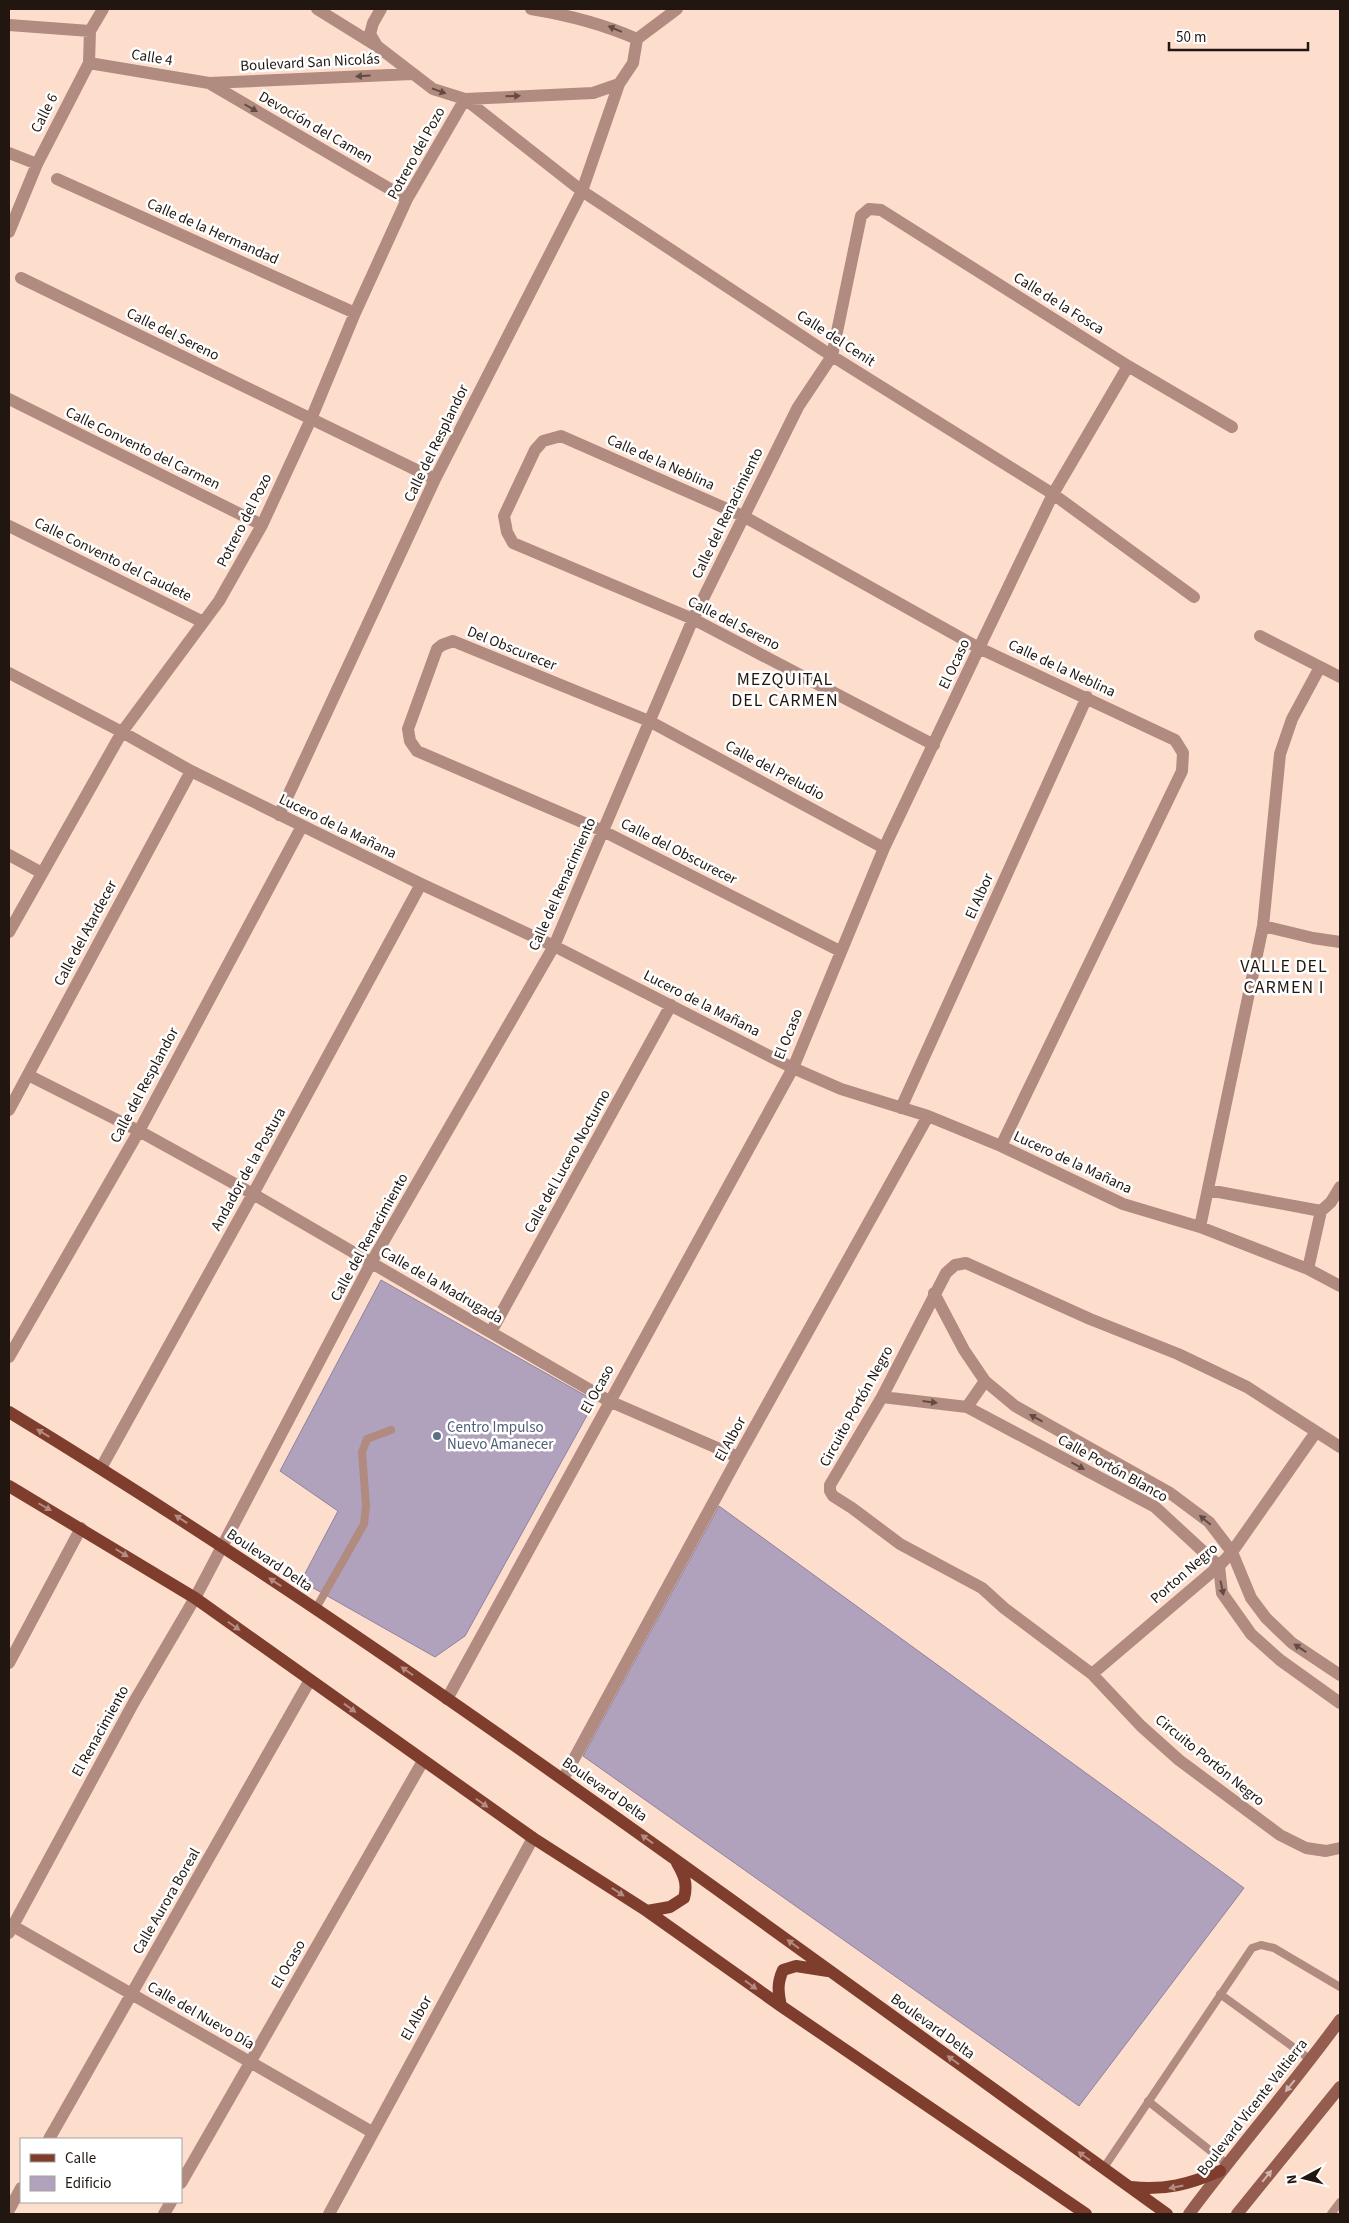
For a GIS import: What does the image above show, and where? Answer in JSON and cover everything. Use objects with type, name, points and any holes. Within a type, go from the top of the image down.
[{"type":"main road","name":"Boulevard Delta","points":[[9,1412],[101,1468],[222,1546],[364,1641],[674,1858],[1167,2214]]},
{"type":"main road","points":[[9,1486],[194,1598],[533,1838],[646,1911],[1071,2208],[1086,2214]]},
{"type":"main road","points":[[646,1911],[670,1907],[684,1898],[686,1891],[685,1877],[674,1858]]},
{"type":"main road","points":[[781,2006],[778,1979],[783,1970],[796,1966],[830,1971]]},
{"type":"main road","name":"Boulevard Vicente Valtierra","points":[[1189,2214],[1311,2060],[1340,2020]]},
{"type":"main road","points":[[1237,2214],[1340,2087]]},
{"type":"main road","points":[[1129,2187],[1153,2190],[1194,2183],[1224,2168]]},
{"type":"street","name":"Calle 6","points":[[9,232],[37,164],[89,63],[90,31],[103,9]]},
{"type":"street","points":[[317,9],[377,46]]},
{"type":"street","name":"Boulevard San Nicolás","points":[[381,9],[373,23],[370,34],[377,46],[433,89],[465,99],[593,93],[619,84]]},
{"type":"street","points":[[531,9],[560,13],[608,26],[637,39]]},
{"type":"street","points":[[619,84],[633,63],[637,39],[677,9]]},
{"type":"street","points":[[9,25],[90,31]]},
{"type":"street","name":"Calle 4","points":[[89,63],[209,83]]},
{"type":"street","name":"Boulevard San Nicolás","points":[[209,83],[412,74]]},
{"type":"street","name":"Devoción del Camen","points":[[209,83],[407,199]]},
{"type":"street","name":"Calle del Resplandor","points":[[279,815],[435,479],[582,191],[619,84]]},
{"type":"street","name":"Calle del Cenit","points":[[465,99],[582,191],[832,356],[1053,494],[1194,597]]},
{"type":"street","name":"Potrero del Pozo","points":[[9,932],[122,732],[219,601],[262,525],[311,419],[355,313],[407,199],[465,99]]},
{"type":"street","points":[[9,153],[37,164]]},
{"type":"street","name":"Calle de la Hermandad","points":[[57,178],[355,313]]},
{"type":"street","name":"Calle del Renacimiento","points":[[222,1546],[371,1263],[554,946],[693,619],[798,407],[832,356],[861,216],[869,209]]},
{"type":"street","name":"Calle de la Fosca","points":[[869,209],[881,210],[1128,366],[1232,427]]},
{"type":"street","name":"Calle del Sereno","points":[[21,278],[435,479]]},
{"type":"street","name":"El Ocaso","points":[[447,1699],[793,1068],[840,950],[884,848],[979,648],[1053,494],[1128,366]]},
{"type":"street","name":"Calle Convento del Carmen","points":[[9,400],[262,525]]},
{"type":"street","name":"Calle de la Neblina","points":[[513,543],[507,532],[504,516],[535,450],[542,441],[561,436],[743,516],[979,648],[1087,697],[1175,740],[1182,753],[1182,771],[1001,1146]]},
{"type":"street","name":"Calle Convento del Caudete","points":[[9,526],[203,622]]},
{"type":"street","name":"Calle del Sereno","points":[[513,543],[693,619],[934,745]]},
{"type":"street","points":[[1260,636],[1340,677]]},
{"type":"street","name":"Del Obscurecer","points":[[417,751],[410,740],[408,729],[437,649],[453,641],[650,721]]},
{"type":"street","points":[[1200,1227],[1225,1099],[1263,926],[1280,754],[1292,719],[1320,667]]},
{"type":"street","name":"Lucero de la Mañana","points":[[9,673],[122,732],[191,771],[421,884],[554,946],[793,1068],[841,1089],[928,1116],[1001,1146],[1123,1204],[1200,1227],[1308,1269],[1340,1286]]},
{"type":"street","name":"El Albor","points":[[901,1108],[1087,697]]},
{"type":"street","name":"Calle del Preludio","points":[[650,721],[884,848]]},
{"type":"street","name":"Calle del Obscurecer","points":[[417,751],[604,831],[840,950]]},
{"type":"street","name":"Calle del Atardecer","points":[[9,1110],[191,771]]},
{"type":"street","name":"Calle del Resplandor","points":[[9,1356],[139,1131],[302,826]]},
{"type":"street","points":[[9,855],[42,873]]},
{"type":"street","name":"Andador de la Postura","points":[[101,1468],[253,1194],[421,884]]},
{"type":"street","points":[[1263,926],[1312,938],[1340,942]]},
{"type":"street","name":"Calle del Lucero Nocturno","points":[[491,1332],[671,1005]]},
{"type":"street","name":"Calle de la Madrugada","points":[[28,1075],[139,1131],[253,1194],[609,1401],[738,1457]]},
{"type":"street","name":"El Albor","points":[[563,1779],[738,1457],[928,1116]]},
{"type":"street","points":[[1308,1269],[1321,1211],[1331,1202],[1340,1186]]},
{"type":"street","points":[[1208,1190],[1321,1211]]},
{"type":"street","name":"Circuito Portón Negro","points":[[1340,1447],[1247,1387],[1186,1358],[1090,1319],[966,1263],[955,1266],[946,1273],[882,1397],[830,1485],[830,1491],[833,1496],[900,1544],[982,1588],[1004,1608],[1092,1674],[1141,1726],[1178,1760],[1280,1835],[1293,1843],[1312,1849],[1326,1851],[1340,1848]]},
{"type":"street","name":"Calle Portón Blanco","points":[[934,1293],[964,1350],[985,1381],[1015,1406],[1170,1494],[1209,1522],[1232,1552],[1251,1598],[1266,1618],[1292,1642],[1340,1675]]},
{"type":"street","points":[[967,1407],[985,1381]]},
{"type":"street","name":"Calle Portón Blanco","points":[[882,1397],[967,1407],[1155,1507],[1219,1566]]},
{"type":"street","name":"Porton Negro","points":[[1092,1674],[1219,1566],[1232,1552],[1316,1432]]},
{"type":"street","points":[[9,1663],[81,1528]]},
{"type":"street","name":"El Renacimiento","points":[[11,1929],[134,1702],[222,1546]]},
{"type":"street","points":[[1219,1566],[1222,1593],[1251,1634],[1280,1660],[1340,1703]]},
{"type":"street","name":"Calle Aurora Boreal","points":[[50,2138],[310,1680]]},
{"type":"street","name":"El Ocaso","points":[[182,2181],[423,1761]]},
{"type":"street","name":"El Albor","points":[[329,2214],[533,1838]]},
{"type":"street","name":"Calle del Nuevo Día","points":[[11,1929],[132,1994],[372,2132]]},
{"type":"street","points":[[9,2210],[20,2190]]},
{"type":"street","points":[[164,2214],[170,2203]]},
{"type":"lane","points":[[315,1610],[364,1524],[366,1506],[362,1452],[367,1439],[391,1430]]},
{"type":"lane","points":[[1103,2169],[1248,1952],[1256,1945],[1274,1948],[1340,1987]]},
{"type":"lane","points":[[1220,1994],[1311,2060]]},
{"type":"lane","points":[[1148,2102],[1224,2168]]},
{"type":"lane","points":[[1331,2214],[1340,2202]]},
{"type":"building","name":"Centro Impulso Nuevo Amanecer","points":[[381,1280],[595,1401],[465,1636],[435,1657],[301,1581],[338,1511],[280,1471]]},
{"type":"building","points":[[719,1506],[1244,1888],[1079,2106],[583,1756]]},
{"type":"place","name":"Centro Impulso Nuevo Amanecer","points":[[437,1436]]},
{"type":"district","name":"MEZQUITAL DEL CARMEN","points":[[785,690]]},
{"type":"district","name":"VALLE DEL CARMEN I","points":[[1284,976]]}]
